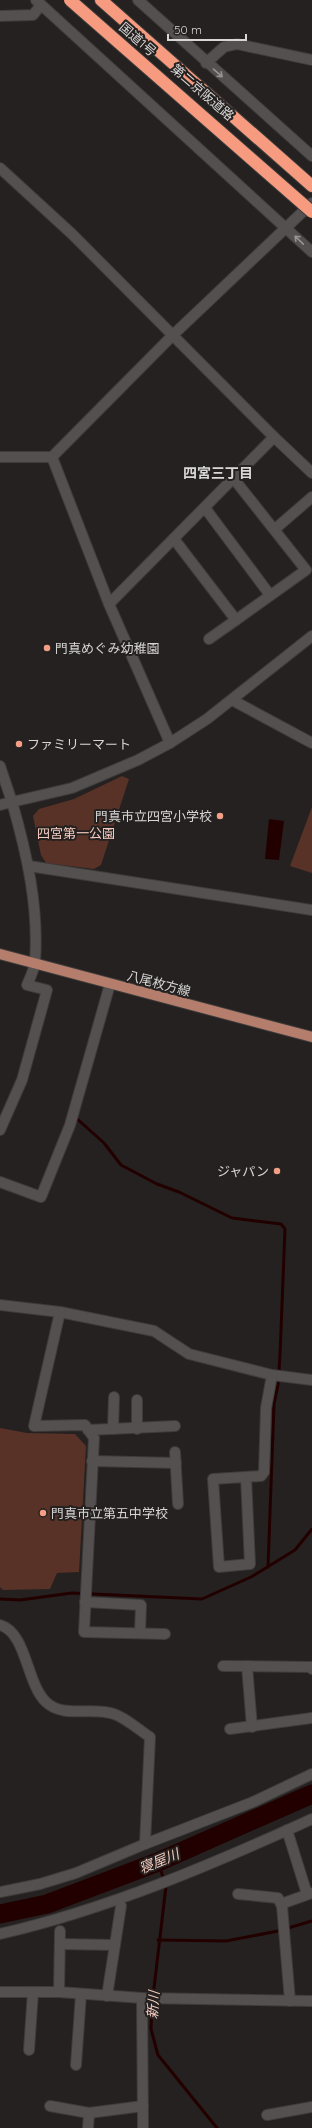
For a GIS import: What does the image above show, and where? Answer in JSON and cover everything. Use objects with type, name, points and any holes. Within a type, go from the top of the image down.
[{"type":"highway","name":"国道1号","points":[[70,0],[312,212]]},
{"type":"highway","name":"第二京阪道路","points":[[74,0],[312,208]]},
{"type":"highway","name":"国道1号","points":[[102,0],[312,182]]},
{"type":"highway","name":"第二京阪道路","points":[[102,0],[312,186]]},
{"type":"main road","name":"八尾枚方線","points":[[0,954],[312,1037]]},
{"type":"street","points":[[138,0],[206,63],[312,156]]},
{"type":"street","points":[[0,16],[33,15],[39,2],[312,252]]},
{"type":"street","points":[[206,63],[224,47],[237,44],[312,60]]},
{"type":"street","points":[[0,168],[72,234],[274,438],[312,473]]},
{"type":"street","points":[[0,457],[52,457],[172,335],[312,203]]},
{"type":"street","points":[[109,604],[274,438]]},
{"type":"street","points":[[52,457],[109,604],[170,743]]},
{"type":"street","points":[[209,639],[306,570],[234,479]]},
{"type":"street","points":[[275,530],[312,497]]},
{"type":"street","points":[[205,508],[270,595]]},
{"type":"street","points":[[174,539],[236,620]]},
{"type":"street","points":[[0,805],[72,788],[138,760],[170,743],[207,719],[312,636]]},
{"type":"street","points":[[232,700],[312,743]]},
{"type":"street","points":[[0,766],[12,802],[29,866],[34,908],[35,963],[27,985],[47,990],[22,1080],[0,1130]]},
{"type":"street","points":[[29,866],[312,910]]},
{"type":"street","points":[[0,1182],[41,1197],[70,1125],[110,984]]},
{"type":"street","points":[[0,1305],[60,1312],[154,1331],[189,1354],[272,1375],[312,1380]]},
{"type":"street","points":[[60,1312],[34,1426],[85,1426],[94,1438],[84,1632],[165,1634]]},
{"type":"street","points":[[246,1477],[250,1564],[219,1567],[213,1480],[246,1477],[261,1476],[264,1472],[266,1408],[272,1375]]},
{"type":"street","points":[[113,1429],[114,1397]]},
{"type":"street","points":[[137,1400],[137,1429]]},
{"type":"street","points":[[88,1430],[137,1429],[176,1426]]},
{"type":"street","points":[[175,1452],[178,1504]]},
{"type":"street","points":[[92,1461],[176,1463]]},
{"type":"street","points":[[85,1597],[141,1605],[140,1633]]},
{"type":"street","points":[[0,1625],[16,1637],[35,1686],[45,1701],[54,1709],[114,1714],[150,1737],[145,1844]]},
{"type":"street","points":[[223,1666],[312,1667],[312,1669]]},
{"type":"street","points":[[247,1666],[252,1727]]},
{"type":"street","points":[[230,1729],[312,1718]]},
{"type":"street","points":[[0,1892],[40,1884],[76,1873],[145,1844],[253,1802],[312,1774]]},
{"type":"street","points":[[0,1934],[51,1922],[88,1910],[230,1856],[312,1819]]},
{"type":"street","points":[[281,1904],[310,1894],[287,1830]]},
{"type":"street","points":[[238,1894],[278,1898],[281,1904],[290,2001]]},
{"type":"street","points":[[107,1996],[121,1906]]},
{"type":"street","points":[[59,1992],[60,1931]]},
{"type":"street","points":[[60,1944],[115,1945]]},
{"type":"street","points":[[0,1992],[59,1992],[148,1998],[312,2001]]},
{"type":"street","points":[[29,2050],[34,1992]]},
{"type":"street","points":[[76,2065],[81,1994]]},
{"type":"street","points":[[143,2128],[142,2106],[148,1998]]},
{"type":"street","points":[[50,2106],[89,2113],[142,2106]]},
{"type":"street","points":[[267,2115],[312,2107]]},
{"type":"street","points":[[88,2128],[89,2113]]},
{"type":"green space","name":"四宮第一公園","points":[[122,776],[129,779],[101,865],[94,869],[46,863],[41,855],[33,816],[39,809],[74,799]]},
{"type":"green space","points":[[312,807],[312,873],[290,866]]},
{"type":"green space","name":"門真市立第五中学校","points":[[0,1428],[27,1433],[75,1434],[86,1446],[79,1572],[57,1573],[50,1589],[3,1590],[0,1587]]},
{"type":"shaded area","points":[[269,819],[284,821],[279,860],[265,859]]},
{"type":"waterway","points":[[75,1117],[104,1143],[121,1165],[157,1184],[179,1192],[232,1218],[281,1224],[285,1229],[280,1355],[278,1385],[274,1404],[268,1567]]},
{"type":"waterway","points":[[0,1599],[20,1600],[72,1593],[202,1599],[251,1577],[295,1550],[312,1529]]},
{"type":"waterway","name":"新川","points":[[0,1914],[47,1904],[158,1862],[312,1794]]},
{"type":"waterway","name":"新川","points":[[158,1862],[166,1886],[152,2005],[151,2029],[158,2055],[217,2128]]},
{"type":"waterway","points":[[158,1940],[226,1941],[278,1931],[312,1921]]},
{"type":"place","name":"門真めぐみ幼稚園","points":[[47,648]]},
{"type":"place","name":"ファミリーマート","points":[[19,744]]},
{"type":"place","name":"門真市立四宮小学校","points":[[220,816]]},
{"type":"place","name":"ジャパン","points":[[277,1171]]},
{"type":"place","name":"門真市立第五中学校","points":[[43,1513]]},
{"type":"district","name":"四宮三丁目","points":[[218,473]]},
{"type":"water label","name":"寝屋川","points":[[159,1861]]}]
